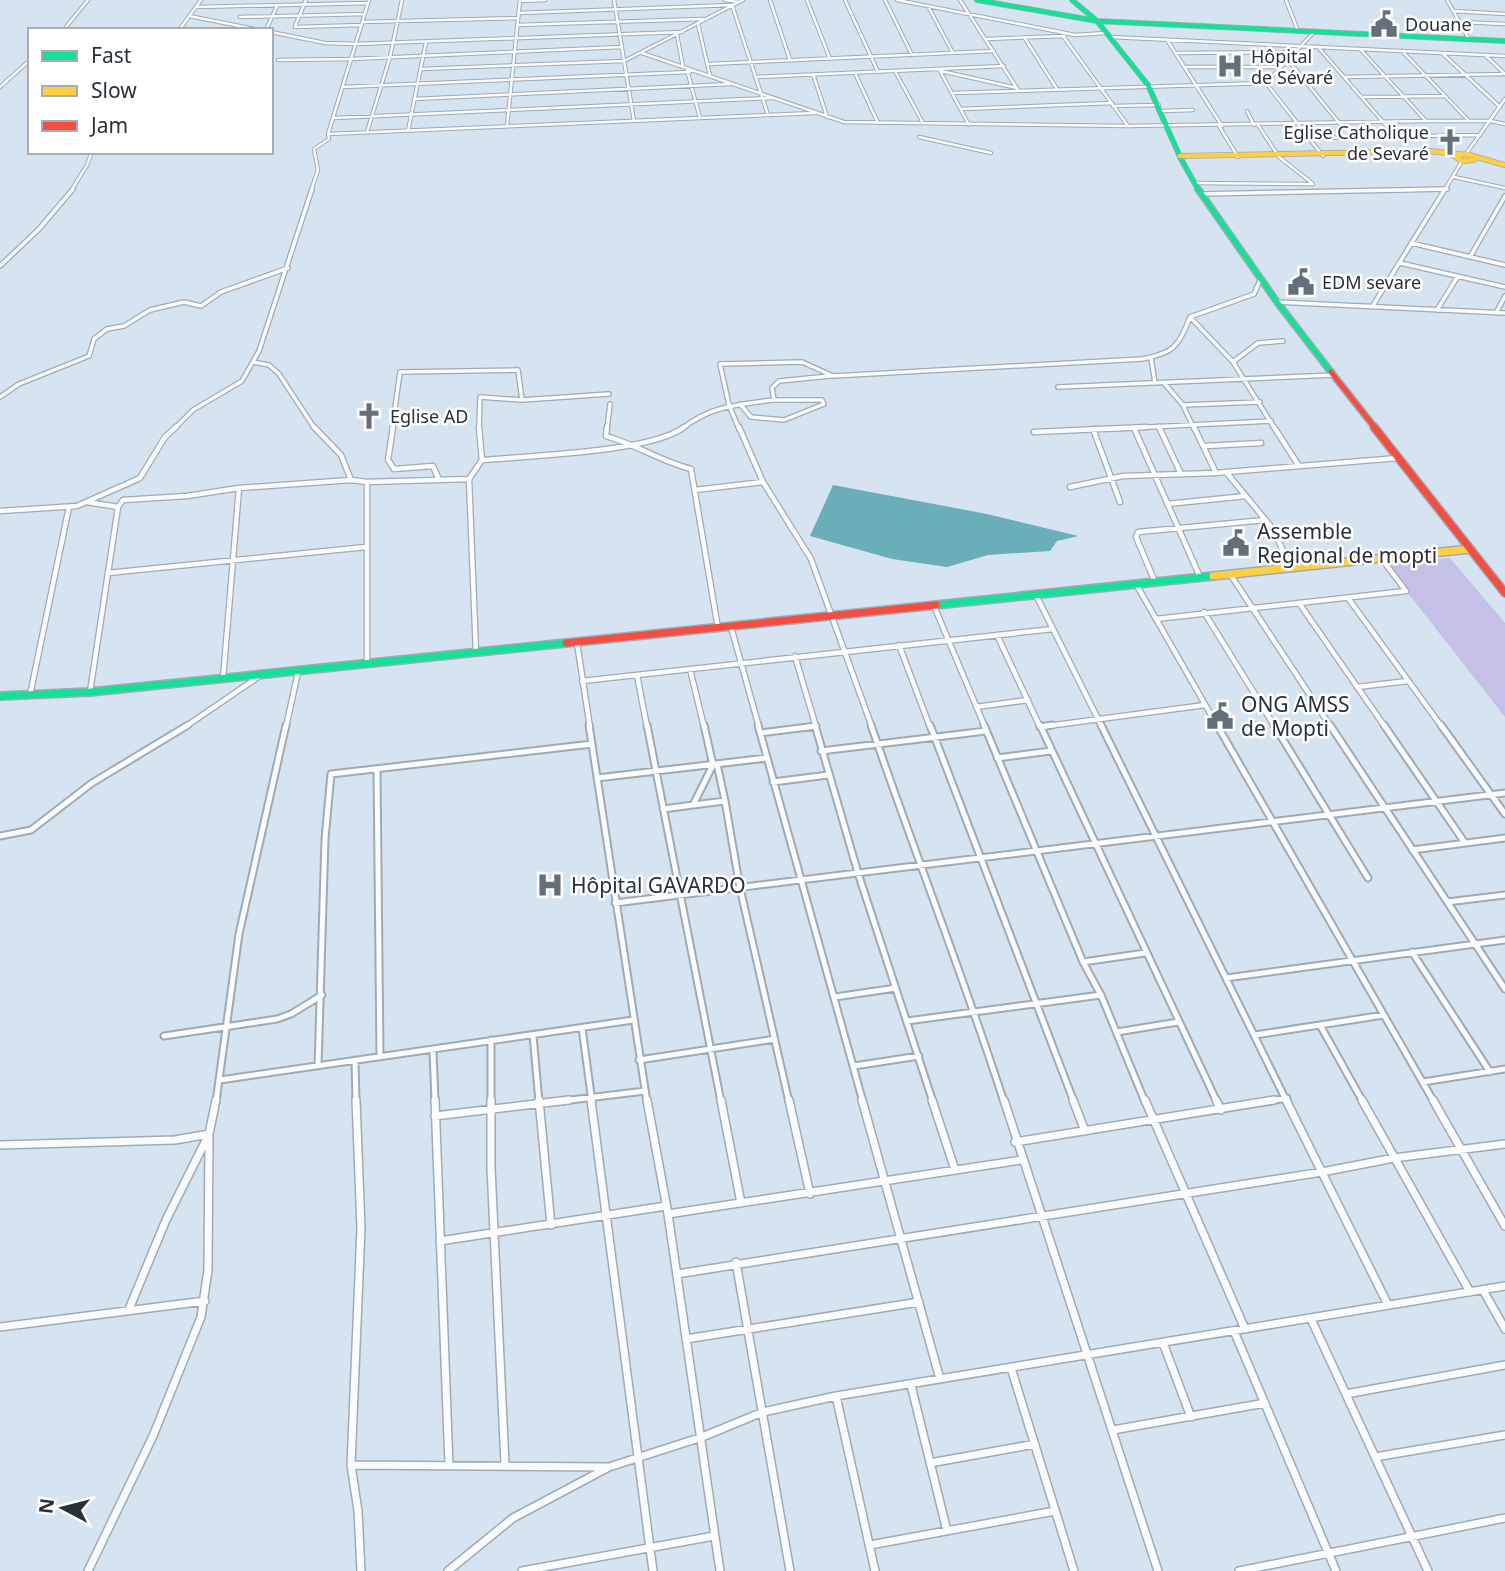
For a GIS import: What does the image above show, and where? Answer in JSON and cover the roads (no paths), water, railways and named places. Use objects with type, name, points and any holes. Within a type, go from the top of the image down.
[{"type":"main road","points":[[977,0],[1097,21],[1505,41]]},
{"type":"main road","points":[[1072,0],[1097,21],[1148,85],[1201,194],[1278,302],[1505,593]]},
{"type":"main road","points":[[1181,157],[1428,151],[1505,166]]},
{"type":"main road","points":[[0,696],[90,692],[298,672],[1470,549]]},
{"type":"street","points":[[66,28],[88,0]]},
{"type":"street","points":[[180,28],[201,0]]},
{"type":"street","points":[[292,36],[306,0]]},
{"type":"street","points":[[367,132],[390,57],[402,0]]},
{"type":"street","points":[[508,126],[520,0],[545,0]]},
{"type":"street","points":[[614,0],[634,121]]},
{"type":"street","points":[[725,0],[740,1]]},
{"type":"street","points":[[770,0],[790,60]]},
{"type":"street","points":[[807,0],[830,59]]},
{"type":"street","points":[[845,0],[878,72]]},
{"type":"street","points":[[885,0],[912,55]]},
{"type":"street","points":[[897,0],[1075,35]]},
{"type":"street","points":[[960,0],[1017,89]]},
{"type":"street","points":[[1286,0],[1298,31]]},
{"type":"street","points":[[1447,0],[1469,39]]},
{"type":"street","points":[[421,69],[624,61],[740,1]]},
{"type":"street","points":[[0,511],[69,507],[87,502],[140,478],[165,437],[193,410],[242,381],[259,351],[318,170],[314,149],[329,139],[328,134],[369,2],[196,8]]},
{"type":"street","points":[[295,27],[732,5]]},
{"type":"street","points":[[732,5],[768,115]]},
{"type":"street","points":[[267,28],[277,6]]},
{"type":"street","points":[[928,6],[953,53]]},
{"type":"street","points":[[1454,11],[1505,14]]},
{"type":"street","points":[[240,17],[365,14]]},
{"type":"street","points":[[189,16],[250,28]]},
{"type":"street","points":[[517,25],[707,19]]},
{"type":"street","points":[[1460,22],[1505,24]]},
{"type":"street","points":[[698,24],[710,76]]},
{"type":"street","points":[[952,93],[1100,86],[1266,83],[1303,47],[1315,31]]},
{"type":"street","points":[[273,32],[325,43],[356,44],[682,32]]},
{"type":"street","points":[[677,35],[700,118]]},
{"type":"street","points":[[986,39],[1108,35],[1505,56]]},
{"type":"street","points":[[1063,36],[1128,126]]},
{"type":"street","points":[[1024,37],[1057,89]]},
{"type":"street","points":[[1167,40],[1237,156]]},
{"type":"street","points":[[408,131],[426,41]]},
{"type":"street","points":[[278,60],[621,47]]},
{"type":"street","points":[[1318,47],[1396,137]]},
{"type":"street","points":[[1360,49],[1426,121]]},
{"type":"street","points":[[708,64],[994,51]]},
{"type":"street","points":[[1402,51],[1469,121]]},
{"type":"street","points":[[1176,53],[1296,52]]},
{"type":"street","points":[[642,53],[844,122],[1128,126],[1426,121],[1491,121],[1505,124]]},
{"type":"street","points":[[1442,53],[1500,107]]},
{"type":"street","points":[[1485,55],[1505,74]]},
{"type":"street","points":[[1288,60],[1340,124]]},
{"type":"street","points":[[0,87],[28,62]]},
{"type":"street","points":[[755,77],[1004,66]]},
{"type":"street","points":[[1184,67],[1281,67]]},
{"type":"street","points":[[343,87],[626,75],[686,69]]},
{"type":"street","points":[[939,70],[1017,89]]},
{"type":"street","points":[[939,70],[969,125]]},
{"type":"street","points":[[895,71],[923,123]]},
{"type":"street","points":[[855,73],[878,123]]},
{"type":"street","points":[[813,74],[827,117]]},
{"type":"street","points":[[1344,77],[1505,74]]},
{"type":"street","points":[[1266,83],[1322,155]]},
{"type":"street","points":[[414,99],[734,84]]},
{"type":"street","points":[[1362,97],[1445,96]]},
{"type":"street","points":[[334,118],[775,98]]},
{"type":"street","points":[[1373,307],[1410,243],[1505,99]]},
{"type":"street","points":[[961,109],[1112,104],[1193,110]]},
{"type":"street","points":[[1247,111],[1278,155],[1317,190]]},
{"type":"street","points":[[328,134],[818,113]]},
{"type":"street","points":[[1310,138],[1480,135]]},
{"type":"street","points":[[919,137],[991,153]]},
{"type":"street","points":[[0,266],[52,216],[90,163],[92,154]]},
{"type":"street","points":[[1454,177],[1505,188]]},
{"type":"street","points":[[1195,183],[1313,184]]},
{"type":"street","points":[[1201,194],[1447,189]]},
{"type":"street","points":[[1470,257],[1505,196]]},
{"type":"street","points":[[1495,216],[1505,218]]},
{"type":"street","points":[[1410,243],[1505,265]]},
{"type":"street","points":[[1400,263],[1505,287]]},
{"type":"street","points":[[0,397],[19,384],[89,356],[94,340],[107,329],[124,326],[150,310],[184,303],[201,306],[221,292],[288,268]]},
{"type":"street","points":[[1437,310],[1458,276]]},
{"type":"street","points":[[1190,317],[1219,310],[1228,302],[1254,294],[1261,278]]},
{"type":"street","points":[[1496,313],[1505,296]]},
{"type":"street","points":[[1278,302],[1505,313]]},
{"type":"street","points":[[774,400],[772,388],[779,381],[1165,355],[1182,337],[1190,317]]},
{"type":"street","points":[[1190,317],[1233,362],[1247,381],[1299,466]]},
{"type":"street","points":[[1233,362],[1258,343],[1283,341]]},
{"type":"street","points":[[1151,357],[1155,383]]},
{"type":"street","points":[[253,362],[269,365],[279,374],[311,424],[341,455],[351,480]]},
{"type":"street","points":[[833,376],[803,362],[720,364],[729,405],[763,482],[811,559],[846,650],[919,866],[974,1010],[1015,1142],[1158,1571]]},
{"type":"street","points":[[439,480],[433,466],[394,469],[388,460],[400,372],[518,370],[522,400]]},
{"type":"street","points":[[1058,387],[1247,381],[1334,375]]},
{"type":"street","points":[[1164,383],[1183,405],[1216,473]]},
{"type":"street","points":[[476,653],[469,479],[482,460],[478,419],[480,397],[522,400],[609,394]]},
{"type":"street","points":[[482,460],[637,444],[674,435],[696,417],[729,405],[774,400],[822,400],[824,404],[784,420],[751,417],[740,404]]},
{"type":"street","points":[[1183,405],[1259,402]]},
{"type":"street","points":[[610,404],[606,436],[637,444],[665,461],[691,469],[719,628]]},
{"type":"street","points":[[1034,432],[1271,421]]},
{"type":"street","points":[[1159,427],[1181,474]]},
{"type":"street","points":[[1134,428],[1200,577]]},
{"type":"street","points":[[1093,429],[1121,502]]},
{"type":"street","points":[[1205,446],[1261,443]]},
{"type":"street","points":[[1070,487],[1085,481],[1112,478],[1216,473],[1398,458]]},
{"type":"street","points":[[1226,472],[1265,520],[1288,555],[1291,568]]},
{"type":"street","points":[[90,692],[118,507],[123,500],[351,480],[367,482],[469,479]]},
{"type":"street","points":[[367,482],[367,664]]},
{"type":"street","points":[[695,490],[763,482]]},
{"type":"street","points":[[223,679],[239,488]]},
{"type":"street","points":[[1167,504],[1246,496]]},
{"type":"street","points":[[87,502],[118,507]]},
{"type":"street","points":[[30,695],[69,507]]},
{"type":"street","points":[[1155,582],[1137,535],[1142,531],[1265,520]]},
{"type":"street","points":[[108,573],[233,558],[366,547]]},
{"type":"street","points":[[1156,619],[1406,591],[1381,558]]},
{"type":"street","points":[[1230,574],[1505,989]]},
{"type":"street","points":[[1136,584],[1505,1226]]},
{"type":"street","points":[[1036,595],[1388,1305]]},
{"type":"street","points":[[1348,598],[1505,814]]},
{"type":"street","points":[[1299,603],[1465,843]]},
{"type":"street","points":[[934,606],[1083,962],[1101,995],[1183,1192],[1245,1329]]},
{"type":"street","points":[[1204,612],[1368,878]]},
{"type":"street","points":[[731,627],[940,1379]]},
{"type":"street","points":[[582,681],[1053,629]]},
{"type":"street","points":[[997,635],[1221,1110]]},
{"type":"street","points":[[577,643],[639,1060],[677,1274],[720,1571]]},
{"type":"street","points":[[899,645],[1084,1131]]},
{"type":"street","points":[[795,656],[858,873],[955,1170]]},
{"type":"street","points":[[690,669],[725,802],[740,888],[810,1194]]},
{"type":"street","points":[[88,1571],[153,1436],[205,1301],[209,1134],[220,1080],[239,933],[298,672]]},
{"type":"street","points":[[0,836],[31,830],[92,783],[190,724],[261,675]]},
{"type":"street","points":[[637,675],[741,1203]]},
{"type":"street","points":[[1357,687],[1408,681]]},
{"type":"street","points":[[976,707],[1028,700]]},
{"type":"street","points":[[1040,727],[1206,705]]},
{"type":"street","points":[[760,733],[816,726]]},
{"type":"street","points":[[821,751],[986,731]]},
{"type":"street","points":[[318,1066],[325,839],[331,774],[592,744]]},
{"type":"street","points":[[997,758],[1051,751]]},
{"type":"street","points":[[597,778],[767,758]]},
{"type":"street","points":[[693,805],[715,764]]},
{"type":"street","points":[[377,768],[380,1057]]},
{"type":"street","points":[[773,782],[828,775]]},
{"type":"street","points":[[615,903],[1505,793]]},
{"type":"street","points":[[663,809],[725,802]]},
{"type":"street","points":[[1412,850],[1505,838]]},
{"type":"street","points":[[1447,902],[1504,896]]},
{"type":"street","points":[[1226,978],[1505,940]]},
{"type":"street","points":[[1412,952],[1490,1072]]},
{"type":"street","points":[[1083,962],[1145,953]]},
{"type":"street","points":[[835,997],[896,988]]},
{"type":"street","points":[[164,1036],[227,1029],[291,1014],[322,995]]},
{"type":"street","points":[[907,1021],[1101,995]]},
{"type":"street","points":[[1255,1035],[1384,1015]]},
{"type":"street","points":[[220,1080],[633,1020]]},
{"type":"street","points":[[1117,1032],[1178,1022]]},
{"type":"street","points":[[1320,1025],[1470,1292]]},
{"type":"street","points":[[582,1028],[653,1571]]},
{"type":"street","points":[[533,1035],[551,1224]]},
{"type":"street","points":[[639,1060],[775,1039]]},
{"type":"street","points":[[491,1040],[494,1234],[505,1464]]},
{"type":"street","points":[[432,1050],[449,1465]]},
{"type":"street","points":[[854,1066],[919,1056]]},
{"type":"street","points":[[355,1060],[361,1228],[351,1465],[358,1511],[361,1571]]},
{"type":"street","points":[[1423,1082],[1505,1069]]},
{"type":"street","points":[[435,1116],[645,1091]]},
{"type":"street","points":[[1015,1142],[1287,1098]]},
{"type":"street","points":[[0,1145],[175,1140],[209,1134]]},
{"type":"street","points":[[129,1309],[166,1220],[209,1134]]},
{"type":"street","points":[[677,1274],[736,1262],[1322,1172],[1394,1158],[1505,1144]]},
{"type":"street","points":[[440,1241],[607,1215],[810,1194],[1021,1160]]},
{"type":"street","points":[[1496,1210],[1505,1208]]},
{"type":"street","points":[[736,1262],[790,1571]]},
{"type":"street","points":[[448,1571],[513,1518],[609,1467],[702,1437],[763,1412],[836,1396],[1088,1357],[1505,1286]]},
{"type":"street","points":[[1483,1290],[1505,1329]]},
{"type":"street","points":[[0,1327],[205,1301]]},
{"type":"street","points":[[686,1339],[919,1302]]},
{"type":"street","points":[[1311,1319],[1428,1571]]},
{"type":"street","points":[[1234,1331],[1336,1571]]},
{"type":"street","points":[[1163,1343],[1191,1417]]},
{"type":"street","points":[[1346,1394],[1505,1365]]},
{"type":"street","points":[[1011,1368],[1074,1571]]},
{"type":"street","points":[[911,1385],[947,1531]]},
{"type":"street","points":[[836,1396],[875,1571]]},
{"type":"street","points":[[1113,1430],[1265,1403]]},
{"type":"street","points":[[1375,1457],[1505,1435]]},
{"type":"street","points":[[930,1463],[1035,1444]]},
{"type":"street","points":[[351,1465],[505,1464],[609,1467]]},
{"type":"street","points":[[870,1545],[1055,1511]]},
{"type":"street","points":[[1240,1571],[1505,1518]]},
{"type":"street","points":[[522,1571],[714,1536]]},
{"type":"water","points":[[833,485],[987,514],[1078,536],[1057,541],[1050,551],[988,555],[947,567],[892,559],[810,536]]},
{"type":"place","name":"Douane","points":[[1384,24]]},
{"type":"place","name":"Hôpital de Sévaré","points":[[1230,66]]},
{"type":"place","name":"Eglise Catholique de Sevaré","points":[[1450,142]]},
{"type":"place","name":"EDM sevare","points":[[1301,282]]},
{"type":"place","name":"Eglise AD","points":[[369,416]]},
{"type":"place","name":"Assemble Regional de mopti","points":[[1236,543]]},
{"type":"place","name":"ONG AMSS de Mopti","points":[[1220,716]]},
{"type":"place","name":"Hôpital GAVARDO","points":[[550,885]]}]
